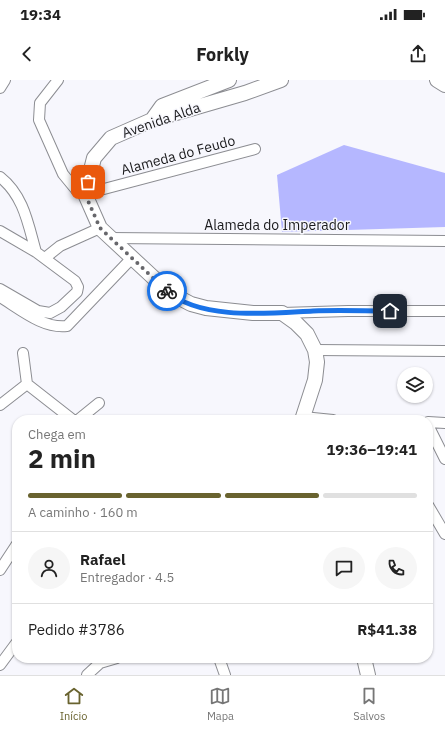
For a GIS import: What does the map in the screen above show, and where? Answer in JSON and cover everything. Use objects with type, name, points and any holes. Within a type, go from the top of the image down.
[{"type":"street","points":[[0,88],[5,80]]},
{"type":"street","points":[[58,80],[40,103],[39,120],[63,174],[77,191],[85,194],[105,233],[131,259],[170,293],[191,304],[220,311],[282,314],[348,311],[445,311]]},
{"type":"street","points":[[152,120],[162,106],[229,80]]},
{"type":"street","name":"Avenida Alda","points":[[85,194],[94,158],[111,138],[152,120],[245,93],[281,80]]},
{"type":"street","points":[[438,80],[445,85]]},
{"type":"street","name":"Alameda do Feudo","points":[[85,194],[255,149]]},
{"type":"street","points":[[0,177],[16,192],[22,204],[36,252]]},
{"type":"street","points":[[0,231],[45,258],[75,281],[78,287],[77,292],[61,308],[50,313],[38,311],[0,289]]},
{"type":"street","points":[[45,258],[60,246],[105,233]]},
{"type":"street","name":"Alameda do Imperador","points":[[105,233],[445,241]]},
{"type":"street","points":[[0,297],[40,320],[59,327],[67,326],[131,259]]},
{"type":"street","points":[[282,314],[296,323],[307,334],[315,350],[318,362],[315,380],[303,415]]},
{"type":"street","points":[[315,350],[445,351]]},
{"type":"street","points":[[23,353],[27,384],[67,415]]},
{"type":"street","points":[[0,405],[27,384]]},
{"type":"street","points":[[84,415],[99,403]]},
{"type":"street","points":[[433,424],[445,423]]},
{"type":"street","points":[[433,434],[445,459]]},
{"type":"street","points":[[433,514],[445,534]]},
{"type":"street","points":[[0,570],[12,552]]},
{"type":"street","points":[[0,665],[12,649]]},
{"type":"street","points":[[87,675],[100,663]]},
{"type":"street","points":[[221,663],[225,675]]},
{"type":"street","points":[[365,663],[368,675]]},
{"type":"shaded area","points":[[344,145],[445,173],[445,227],[282,232],[277,175]]},
{"type":"way so far","points":[[88,182],[85,194],[100,228],[131,259],[167,291]]},
{"type":"route","points":[[167,291],[179,299],[191,304],[220,311],[282,314],[390,311]]}]
